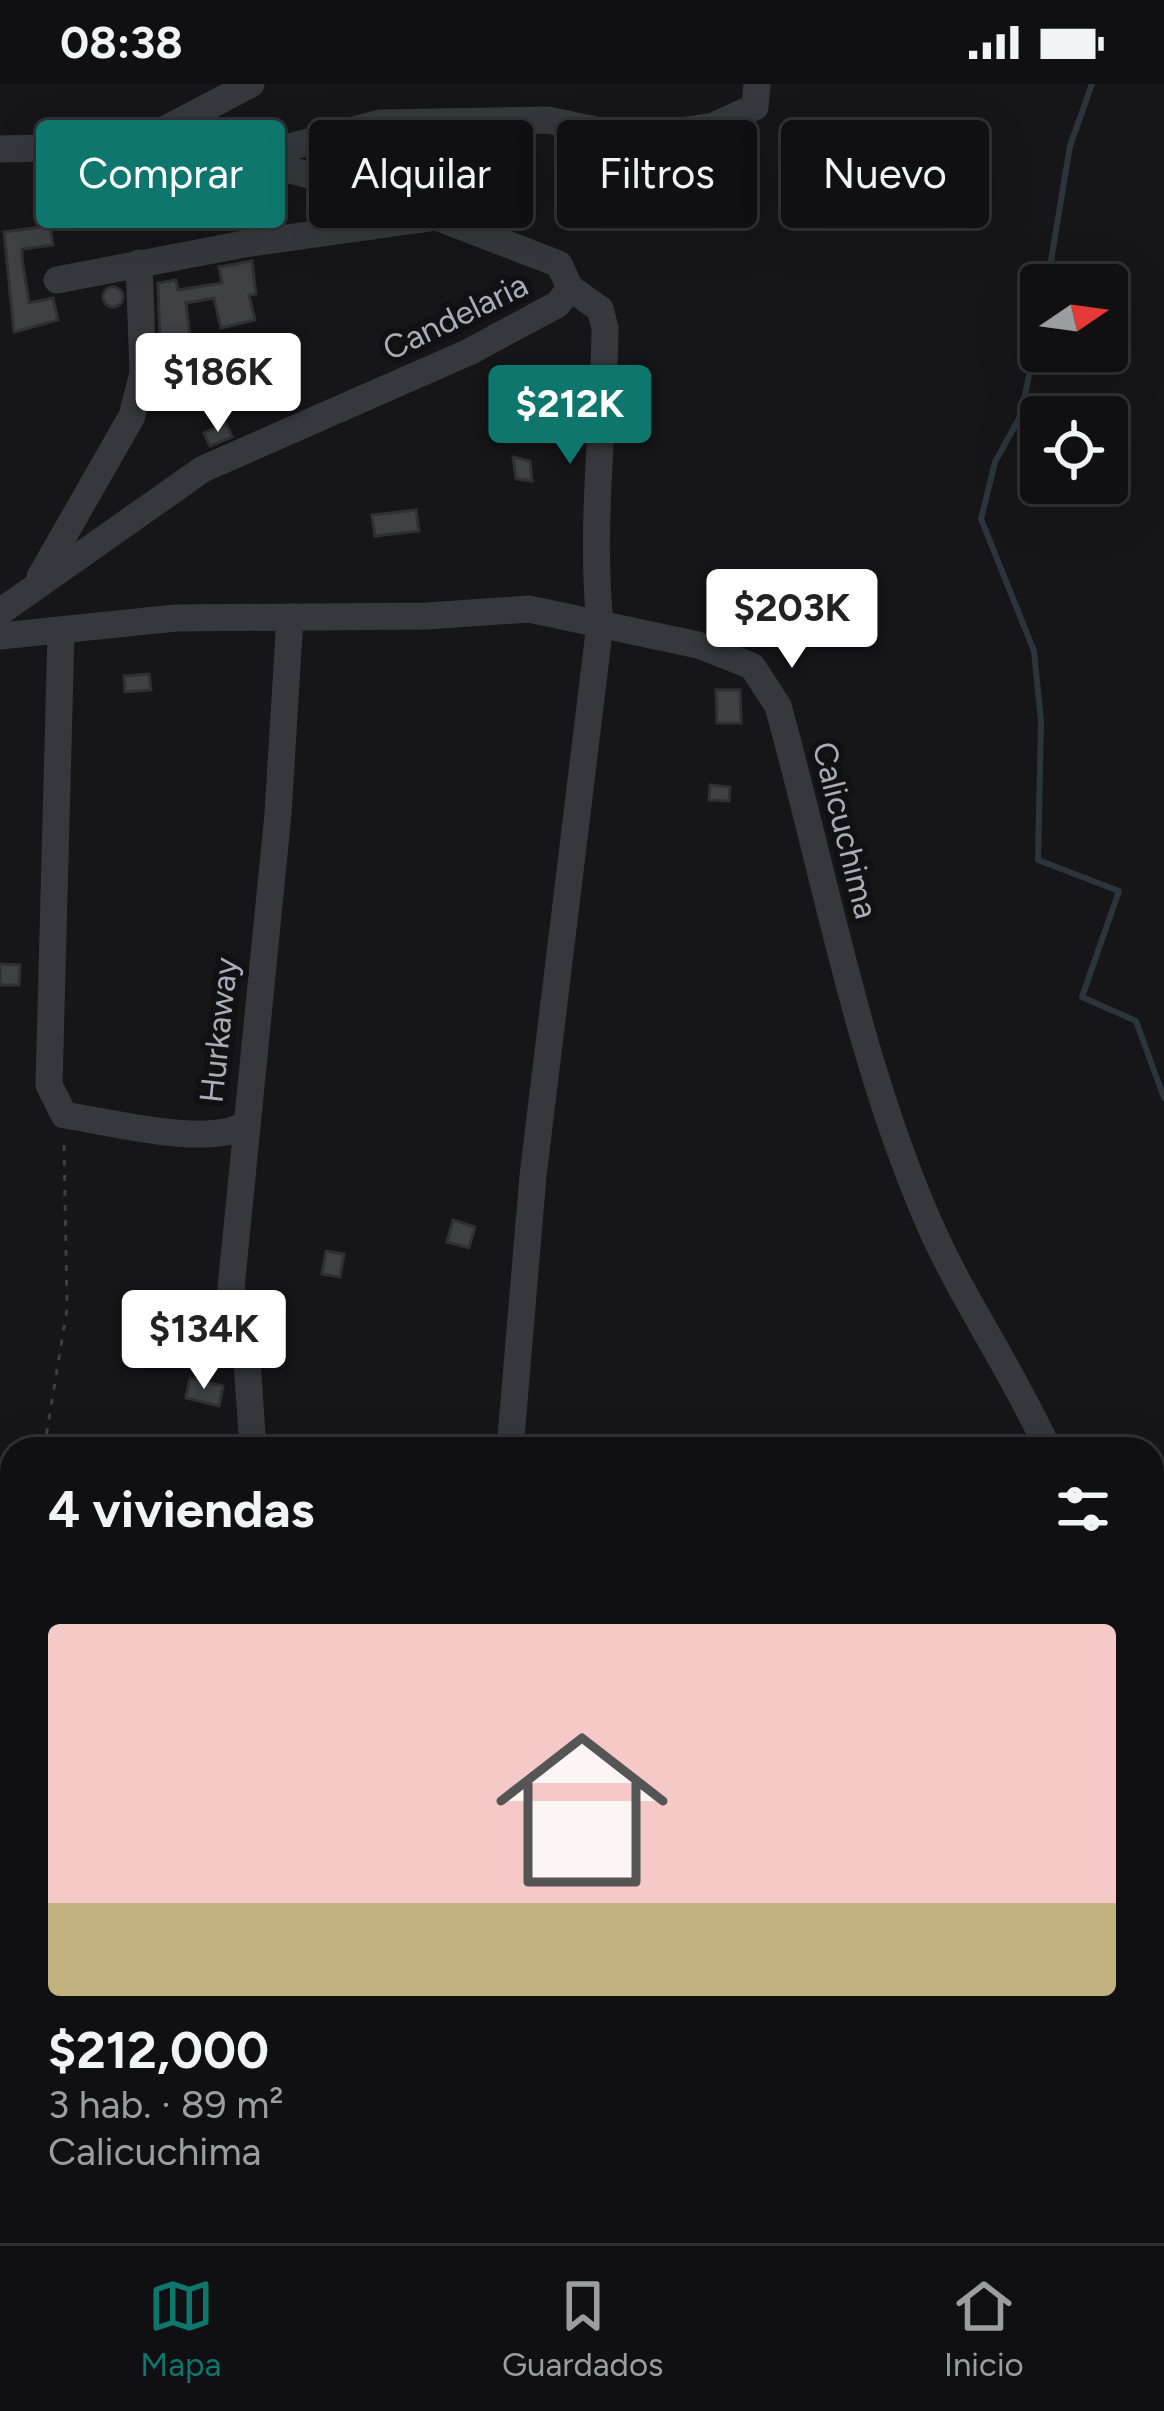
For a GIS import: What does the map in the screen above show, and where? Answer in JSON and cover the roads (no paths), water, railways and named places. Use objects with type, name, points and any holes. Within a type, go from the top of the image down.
[{"type":"street","points":[[181,120],[251,84]]},
{"type":"street","points":[[285,148],[380,123],[429,118],[548,120],[633,138],[676,135],[755,107],[757,84]]},
{"type":"street","name":"Candelaria","points":[[0,149],[36,148]]},
{"type":"street","points":[[57,280],[369,228]]},
{"type":"street","name":"Candelaria","points":[[0,612],[203,470],[488,342],[558,304],[570,288],[559,264],[461,228]]},
{"type":"street","points":[[35,586],[132,416],[143,373],[140,263]]},
{"type":"street","points":[[511,1437],[535,1153],[600,624],[593,555],[603,453],[604,328],[600,309],[570,288]]},
{"type":"street","name":"Calicuchima","points":[[0,636],[176,618],[529,609],[698,645],[752,666],[778,706],[842,958],[911,1177],[939,1243],[1042,1437]]},
{"type":"street","name":"Hurkaway","points":[[252,1437],[246,1346],[231,1288],[278,814],[290,617]]},
{"type":"street","points":[[61,632],[49,1085],[64,1115],[218,1134],[244,1125]]},
{"type":"waterway","points":[[1050,264],[1070,146],[1092,84]]},
{"type":"waterway","points":[[1030,372],[1021,415],[995,462],[981,519],[1034,651],[1041,721],[1038,860],[1119,891],[1082,997],[1136,1021],[1164,1098]]}]
